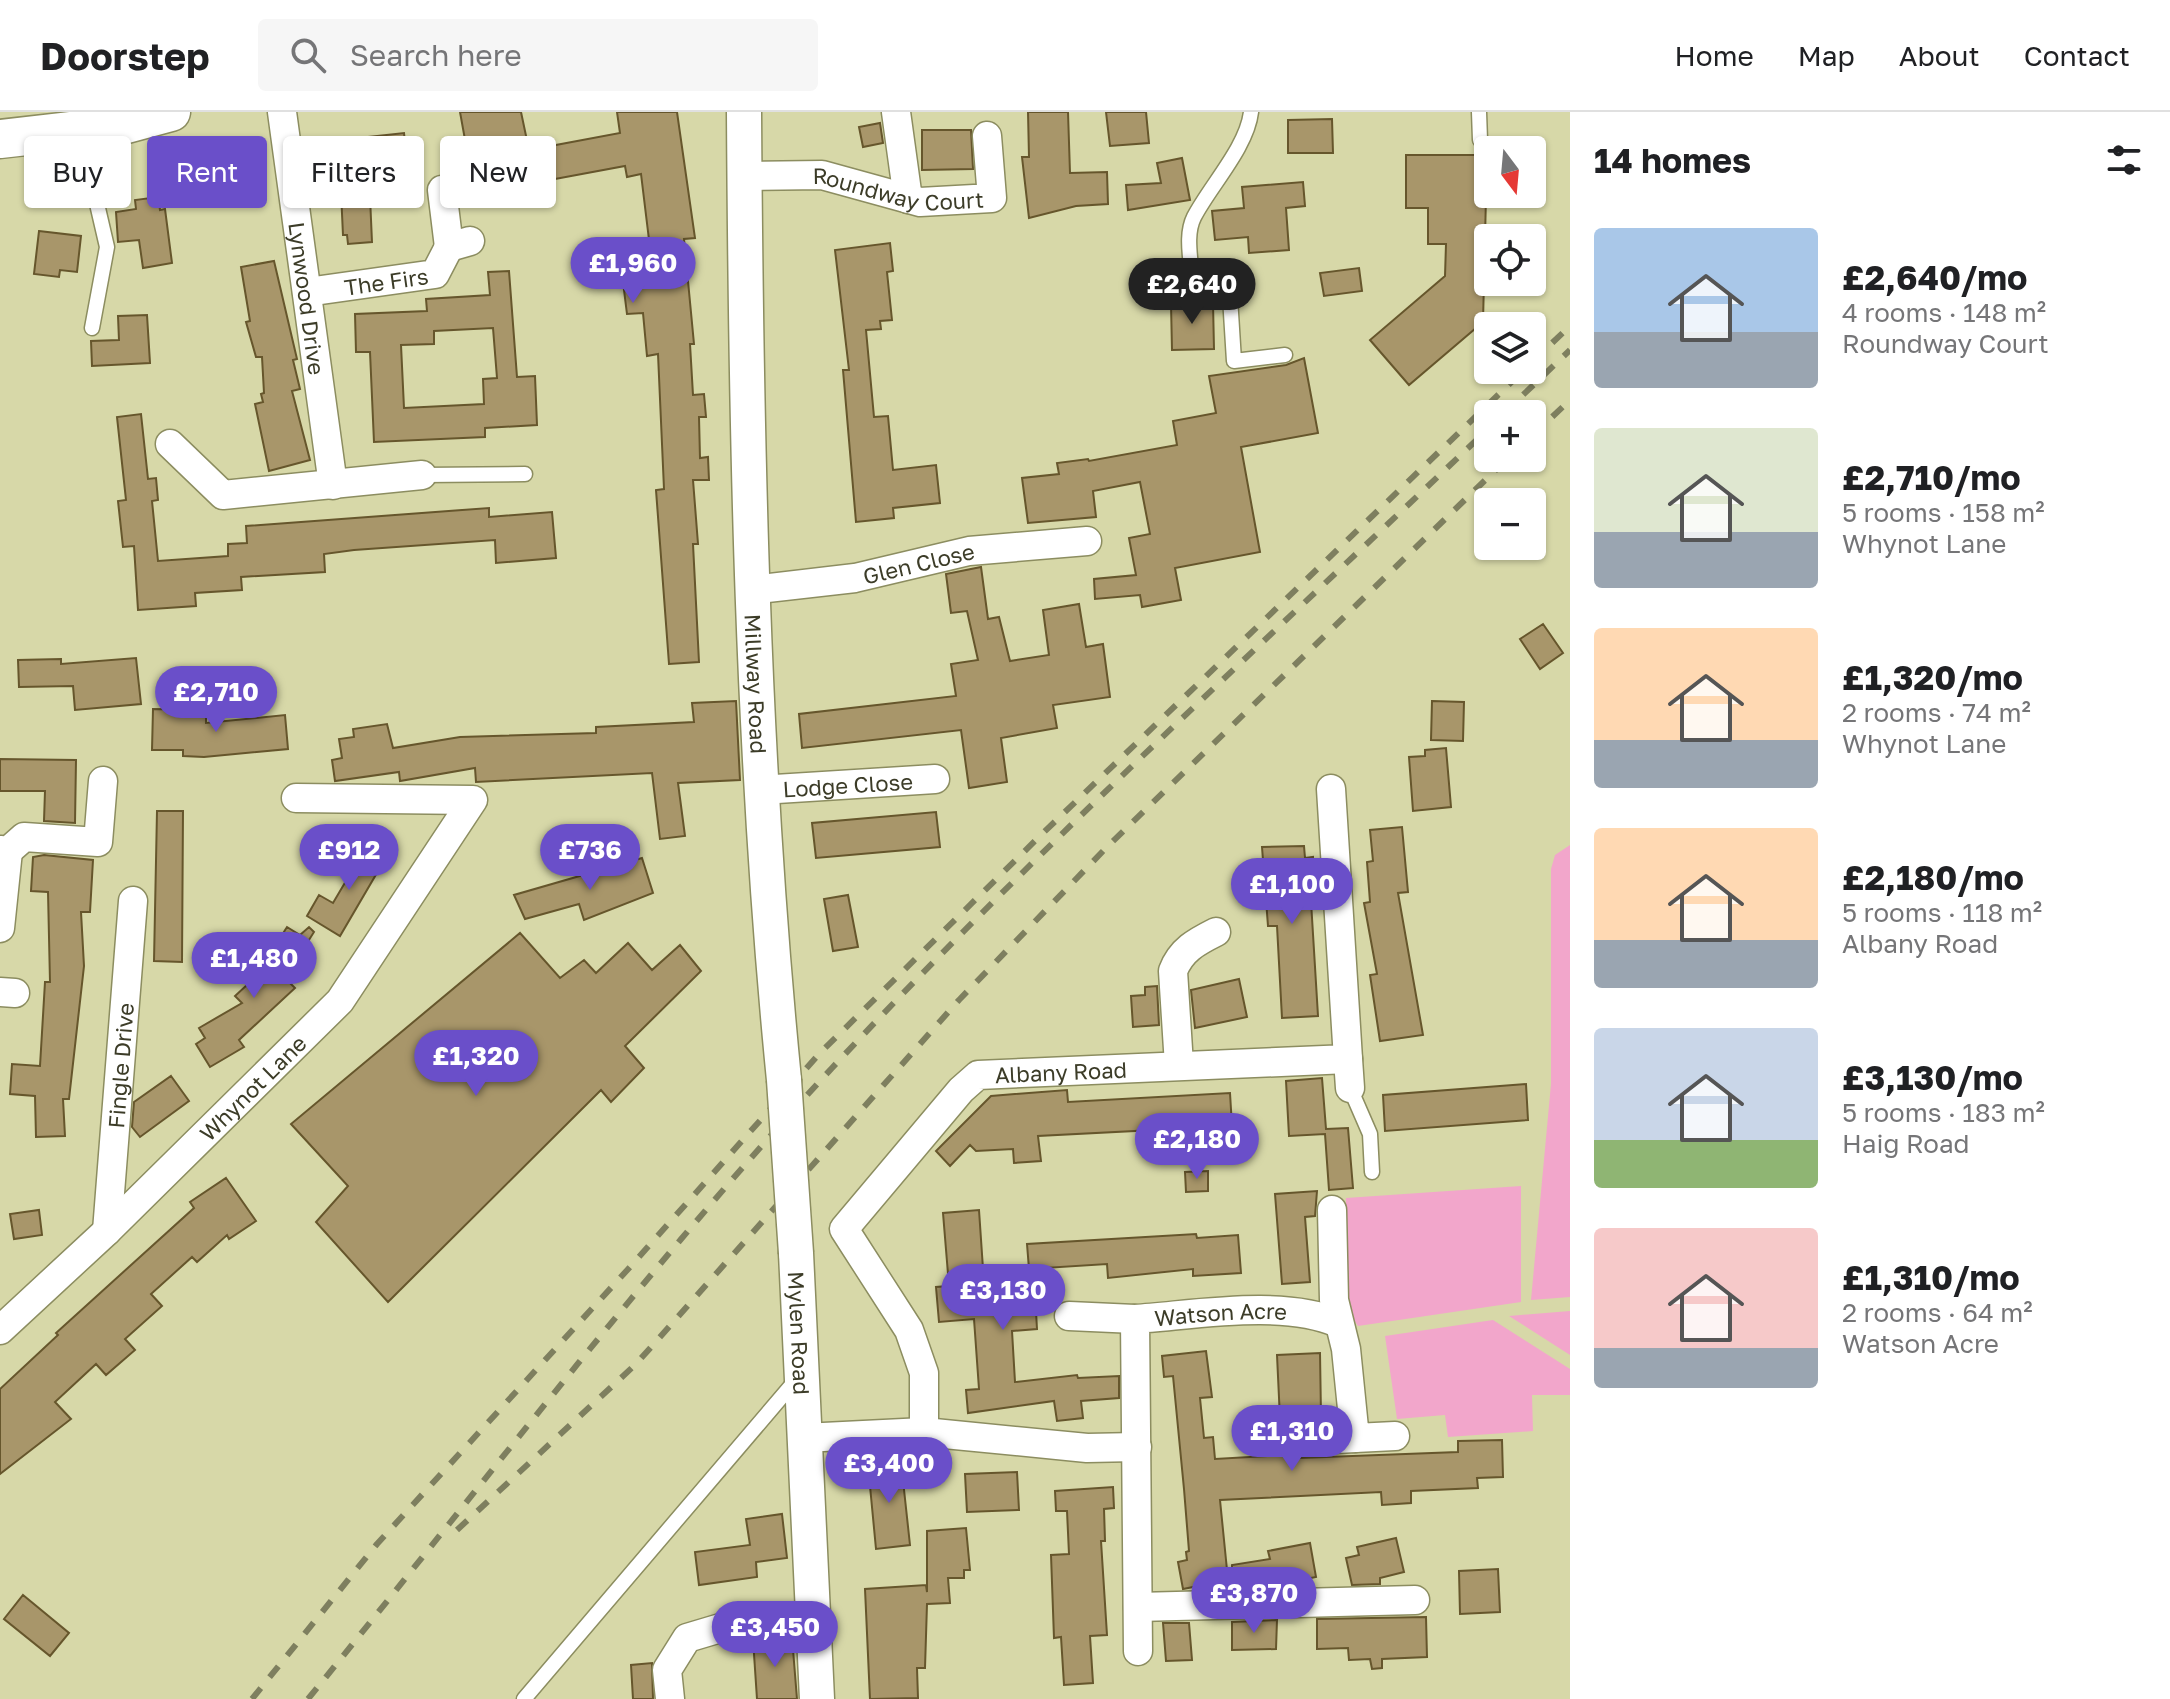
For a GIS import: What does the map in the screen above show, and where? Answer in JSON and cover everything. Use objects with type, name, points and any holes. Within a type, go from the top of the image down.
[{"type":"main road","points":[[0,139],[123,125],[171,112]]},
{"type":"street","name":"Lynwood Drive","points":[[282,112],[333,485]]},
{"type":"street","name":"Millway Road","points":[[744,112],[751,590],[760,790],[796,1253]]},
{"type":"street","points":[[896,112],[908,199]]},
{"type":"street","name":"Roundway Court","points":[[744,176],[822,175],[920,202],[992,198],[987,136]]},
{"type":"street","name":"The Firs","points":[[307,292],[435,274],[459,244],[448,208]]},
{"type":"street","points":[[170,444],[223,495],[422,475]]},
{"type":"street","name":"Glen Close","points":[[751,590],[855,578],[969,551],[1087,541]]},
{"type":"street","points":[[0,928],[4,851],[24,837],[98,842],[103,781]]},
{"type":"street","name":"Lodge Close","points":[[760,790],[935,781]]},
{"type":"street","points":[[1331,789],[1350,1088]]},
{"type":"street","name":"Whynot Lane","points":[[0,1330],[107,1231],[340,1001],[473,800],[296,798]]},
{"type":"street","name":"Fingle Drive","points":[[107,1231],[133,901]]},
{"type":"street","points":[[1179,1065],[1173,971],[1178,958],[1193,943],[1216,932]]},
{"type":"street","name":"Albany Road","points":[[924,1432],[924,1373],[909,1330],[844,1229],[961,1090],[978,1075],[1348,1059]]},
{"type":"street","points":[[1332,1210],[1334,1300],[1346,1349],[1355,1438]]},
{"type":"street","name":"Mylen Road","points":[[796,1253],[817,1699]]},
{"type":"street","name":"Watson Acre","points":[[1138,1651],[1135,1319],[1227,1313],[1314,1313],[1338,1323]]},
{"type":"street","points":[[1069,1316],[1135,1319]]},
{"type":"street","points":[[803,1438],[924,1432],[1087,1448],[1137,1447]]},
{"type":"street","points":[[1319,1440],[1395,1436]]},
{"type":"street","points":[[1138,1607],[1415,1600]]},
{"type":"street","points":[[670,1699],[667,1670],[687,1638],[744,1621],[812,1619]]},
{"type":"lane","points":[[1251,112],[1226,166],[1193,217],[1189,238],[1192,279],[1229,281],[1234,361],[1285,355]]},
{"type":"lane","points":[[1479,112],[1480,136]]},
{"type":"lane","points":[[76,132],[88,165],[107,247],[92,328]]},
{"type":"lane","points":[[422,475],[525,474]]},
{"type":"lane","points":[[1350,1088],[1370,1134],[1372,1172]]},
{"type":"lane","points":[[524,1699],[800,1375]]},
{"type":"shaded area","points":[[1570,845],[1570,1297],[1531,1300],[1551,1084],[1551,869],[1555,855]]},
{"type":"shaded area","points":[[1521,1186],[1521,1302],[1358,1326],[1344,1305],[1346,1198]]},
{"type":"shaded area","points":[[1570,1311],[1570,1355],[1509,1316]]},
{"type":"shaded area","points":[[1493,1320],[1570,1369],[1570,1395],[1532,1395],[1533,1431],[1448,1437],[1445,1415],[1397,1419],[1385,1336]]},
{"type":"building","points":[[460,112],[521,112],[526,136],[464,136]]},
{"type":"building","points":[[617,112],[677,112],[695,238],[684,239],[694,344],[690,344],[693,395],[704,394],[706,417],[699,417],[700,458],[708,457],[709,480],[693,480],[698,544],[693,544],[699,662],[669,664],[656,490],[664,489],[658,354],[647,356],[643,313],[627,314],[623,282],[646,280],[643,248],[650,248],[641,174],[627,177],[625,166],[556,179],[556,145],[620,133]]},
{"type":"building","points":[[1028,112],[1068,112],[1070,173],[1107,172],[1108,204],[1076,206],[1029,218],[1022,157],[1029,157]]},
{"type":"building","points":[[1106,112],[1146,112],[1149,143],[1110,146]]},
{"type":"building","points":[[1332,119],[1333,153],[1288,153],[1288,120]]},
{"type":"building","points":[[880,123],[883,143],[863,147],[859,127]]},
{"type":"building","points":[[922,130],[971,130],[973,169],[922,170]]},
{"type":"building","points":[[1406,155],[1474,155],[1474,208],[1486,208],[1485,224],[1474,224],[1474,296],[1484,296],[1483,312],[1474,312],[1474,330],[1409,385],[1370,340],[1445,276],[1446,244],[1428,244],[1428,208],[1406,208]]},
{"type":"building","points":[[1182,158],[1190,200],[1128,210],[1126,185],[1161,183],[1157,163]]},
{"type":"building","points":[[1303,182],[1305,206],[1286,208],[1289,250],[1249,253],[1248,237],[1215,240],[1212,211],[1244,208],[1242,187]]},
{"type":"building","points":[[147,198],[147,208],[165,209],[172,263],[143,268],[139,240],[118,242],[116,212],[136,209],[135,200]]},
{"type":"building","points":[[342,208],[370,208],[372,242],[348,244],[347,235],[343,235]]},
{"type":"building","points":[[39,231],[81,236],[77,272],[60,270],[59,277],[34,274]]},
{"type":"building","points":[[890,243],[893,271],[887,272],[892,320],[880,321],[881,329],[866,330],[874,417],[888,416],[893,470],[936,465],[940,503],[893,508],[894,518],[856,522],[843,370],[849,370],[835,250]]},
{"type":"building","points":[[274,261],[297,359],[293,360],[300,389],[292,391],[310,460],[269,471],[255,404],[263,402],[262,357],[256,357],[246,322],[250,321],[241,267]]},
{"type":"building","points":[[1359,268],[1362,291],[1324,296],[1320,273]]},
{"type":"building","points":[[509,271],[517,377],[535,376],[537,425],[485,428],[485,437],[374,442],[370,352],[356,352],[355,314],[427,311],[426,299],[490,295],[488,272]],"holes":[[[493,328],[497,378],[483,379],[484,404],[404,408],[401,345],[434,344],[434,331]]]},
{"type":"building","points":[[1213,303],[1214,349],[1172,350],[1171,304]]},
{"type":"building","points":[[147,315],[150,363],[92,366],[91,341],[119,340],[118,316]]},
{"type":"building","points":[[1304,358],[1318,433],[1241,447],[1260,552],[1175,568],[1181,600],[1142,607],[1140,595],[1095,599],[1094,579],[1136,575],[1129,538],[1150,534],[1140,482],[1093,491],[1096,517],[1028,523],[1022,478],[1059,474],[1057,463],[1089,461],[1177,445],[1173,421],[1216,413],[1209,376],[1286,365]]},
{"type":"building","points":[[141,414],[148,479],[156,478],[158,500],[152,501],[158,561],[228,556],[228,544],[247,543],[246,526],[489,508],[489,517],[552,512],[556,558],[496,563],[495,540],[354,550],[324,554],[325,572],[241,577],[242,590],[195,593],[196,606],[138,610],[134,546],[123,547],[118,501],[126,500],[117,417]]},
{"type":"building","points":[[981,567],[988,619],[999,617],[1010,661],[1049,655],[1043,610],[1079,604],[1086,647],[1103,644],[1110,697],[1053,705],[1057,728],[1001,738],[1007,782],[969,788],[961,730],[802,748],[799,714],[956,696],[951,664],[978,660],[967,611],[951,613],[946,574]]},
{"type":"building","points":[[1543,624],[1563,653],[1540,669],[1520,639]]},
{"type":"building","points":[[136,658],[141,704],[75,710],[73,686],[19,687],[18,660],[61,659],[61,664]]},
{"type":"building","points":[[736,701],[740,780],[678,783],[685,836],[660,839],[652,773],[476,782],[475,768],[400,781],[399,772],[335,781],[332,760],[342,758],[339,739],[354,737],[353,729],[387,724],[393,748],[460,737],[596,733],[596,727],[694,722],[692,703]]},
{"type":"building","points":[[1432,701],[1464,702],[1463,741],[1431,740]]},
{"type":"building","points":[[153,709],[206,710],[206,723],[285,715],[288,749],[204,757],[183,756],[183,750],[152,750]]},
{"type":"building","points":[[1446,748],[1451,807],[1413,811],[1409,757],[1425,756],[1425,750]]},
{"type":"building","points":[[0,759],[76,760],[75,823],[44,821],[45,791],[0,791]]},
{"type":"building","points":[[157,811],[183,811],[182,962],[154,961]]},
{"type":"building","points":[[936,812],[940,847],[816,858],[812,823]]},
{"type":"building","points":[[1402,827],[1408,892],[1398,893],[1423,1035],[1380,1041],[1370,975],[1377,974],[1364,903],[1370,902],[1367,862],[1373,861],[1370,830]]},
{"type":"building","points":[[369,842],[388,854],[340,936],[307,916],[319,895],[333,903]]},
{"type":"building","points":[[1304,846],[1305,858],[1313,857],[1314,885],[1310,885],[1318,1016],[1282,1018],[1277,926],[1268,926],[1262,847]]},
{"type":"building","points":[[44,855],[93,860],[90,912],[81,912],[84,966],[69,1099],[63,1099],[65,1136],[36,1137],[35,1096],[10,1094],[12,1064],[40,1066],[45,982],[50,982],[48,892],[31,891],[33,857]]},
{"type":"building","points":[[642,858],[653,893],[584,920],[579,904],[525,919],[514,895]]},
{"type":"building","points":[[848,895],[858,947],[833,951],[824,899]]},
{"type":"building","points":[[287,927],[300,935],[309,927],[314,932],[285,978],[295,988],[239,1040],[244,1047],[210,1067],[196,1044],[205,1038],[199,1028],[242,1003],[235,996],[276,958],[270,954]]},
{"type":"building","points":[[520,933],[560,978],[584,960],[596,973],[628,943],[652,970],[680,945],[701,971],[625,1046],[644,1068],[611,1102],[601,1090],[388,1302],[316,1222],[348,1186],[291,1124]]},
{"type":"building","points":[[1239,979],[1247,1017],[1195,1028],[1191,990]]},
{"type":"building","points":[[1157,986],[1159,1025],[1133,1027],[1131,996],[1145,995],[1145,987]]},
{"type":"building","points":[[171,1076],[189,1101],[140,1137],[132,1127],[134,1102]]},
{"type":"building","points":[[1322,1078],[1326,1129],[1348,1128],[1353,1188],[1329,1190],[1325,1134],[1289,1136],[1286,1081]]},
{"type":"building","points":[[1526,1084],[1528,1120],[1385,1131],[1383,1095]]},
{"type":"building","points":[[1067,1090],[1068,1102],[1230,1093],[1232,1126],[1038,1136],[1041,1161],[1014,1163],[1013,1149],[976,1151],[970,1145],[950,1166],[936,1151],[991,1096]]},
{"type":"building","points":[[1208,1171],[1208,1191],[1186,1192],[1185,1172]]},
{"type":"building","points":[[226,1178],[256,1221],[229,1239],[227,1235],[197,1262],[192,1257],[151,1294],[162,1306],[125,1339],[135,1350],[106,1375],[96,1364],[55,1402],[71,1419],[0,1474],[0,1389],[58,1335],[56,1333],[194,1208],[190,1202]]},
{"type":"building","points":[[1317,1191],[1315,1216],[1305,1217],[1310,1282],[1282,1284],[1275,1194]]},
{"type":"building","points":[[39,1210],[42,1235],[14,1239],[10,1214]]},
{"type":"building","points":[[979,1210],[985,1298],[1035,1294],[1037,1329],[1012,1331],[1015,1382],[1077,1375],[1078,1378],[1119,1376],[1119,1398],[1081,1401],[1083,1418],[1057,1421],[1054,1401],[968,1413],[966,1390],[979,1389],[974,1319],[939,1322],[936,1287],[949,1286],[943,1213]]},
{"type":"building","points":[[1196,1234],[1197,1238],[1238,1235],[1241,1273],[1193,1276],[1193,1269],[1108,1278],[1107,1264],[1029,1269],[1027,1244]]},
{"type":"building","points":[[1206,1351],[1212,1397],[1200,1398],[1204,1438],[1213,1437],[1215,1459],[1300,1454],[1300,1458],[1458,1452],[1458,1441],[1502,1440],[1503,1477],[1477,1478],[1478,1488],[1411,1491],[1411,1503],[1382,1505],[1381,1492],[1220,1500],[1228,1580],[1183,1589],[1178,1562],[1187,1560],[1186,1552],[1189,1551],[1184,1489],[1173,1376],[1164,1377],[1162,1356]]},
{"type":"building","points":[[1320,1353],[1321,1416],[1280,1419],[1277,1355]]},
{"type":"building","points":[[901,1462],[910,1545],[876,1549],[868,1465]]},
{"type":"building","points":[[1017,1472],[1019,1510],[967,1512],[965,1474]]},
{"type":"building","points":[[1113,1487],[1114,1508],[1104,1509],[1105,1541],[1101,1541],[1107,1635],[1090,1636],[1093,1683],[1064,1685],[1061,1637],[1054,1638],[1051,1555],[1069,1554],[1067,1511],[1056,1511],[1055,1491]]},
{"type":"building","points":[[782,1514],[787,1558],[756,1562],[757,1577],[699,1585],[695,1552],[750,1545],[746,1519]]},
{"type":"building","points":[[966,1528],[970,1570],[964,1570],[964,1578],[948,1578],[950,1603],[927,1604],[925,1668],[917,1668],[918,1698],[870,1699],[865,1589],[926,1585],[927,1592],[927,1531]]},
{"type":"building","points":[[1396,1538],[1404,1572],[1380,1578],[1380,1584],[1352,1585],[1346,1558],[1359,1555],[1357,1547]]},
{"type":"building","points":[[1310,1543],[1316,1577],[1265,1587],[1232,1588],[1232,1565],[1270,1559],[1268,1551]]},
{"type":"building","points":[[1498,1569],[1500,1612],[1460,1614],[1459,1571]]},
{"type":"building","points":[[23,1595],[69,1633],[50,1656],[4,1619]]},
{"type":"building","points":[[1426,1617],[1427,1657],[1382,1659],[1382,1668],[1372,1669],[1370,1659],[1349,1660],[1348,1648],[1317,1649],[1317,1619]]},
{"type":"building","points":[[1277,1620],[1276,1649],[1232,1650],[1232,1622]]},
{"type":"building","points":[[1163,1623],[1189,1623],[1192,1660],[1166,1661]]},
{"type":"building","points":[[792,1637],[797,1699],[757,1699],[753,1639]]},
{"type":"building","points":[[652,1663],[653,1699],[633,1699],[631,1665]]},
{"type":"railway","points":[[1546,349],[1570,326]]},
{"type":"railway","points":[[1518,400],[1570,350]]},
{"type":"railway","points":[[252,1699],[377,1544],[820,1053],[1041,835],[1509,384]]},
{"type":"railway","points":[[1546,423],[1570,400]]},
{"type":"railway","points":[[308,1699],[630,1300],[832,1068],[1073,823],[1474,442]]},
{"type":"railway","points":[[457,1530],[636,1364],[959,1000],[1106,848],[1494,472]]}]
